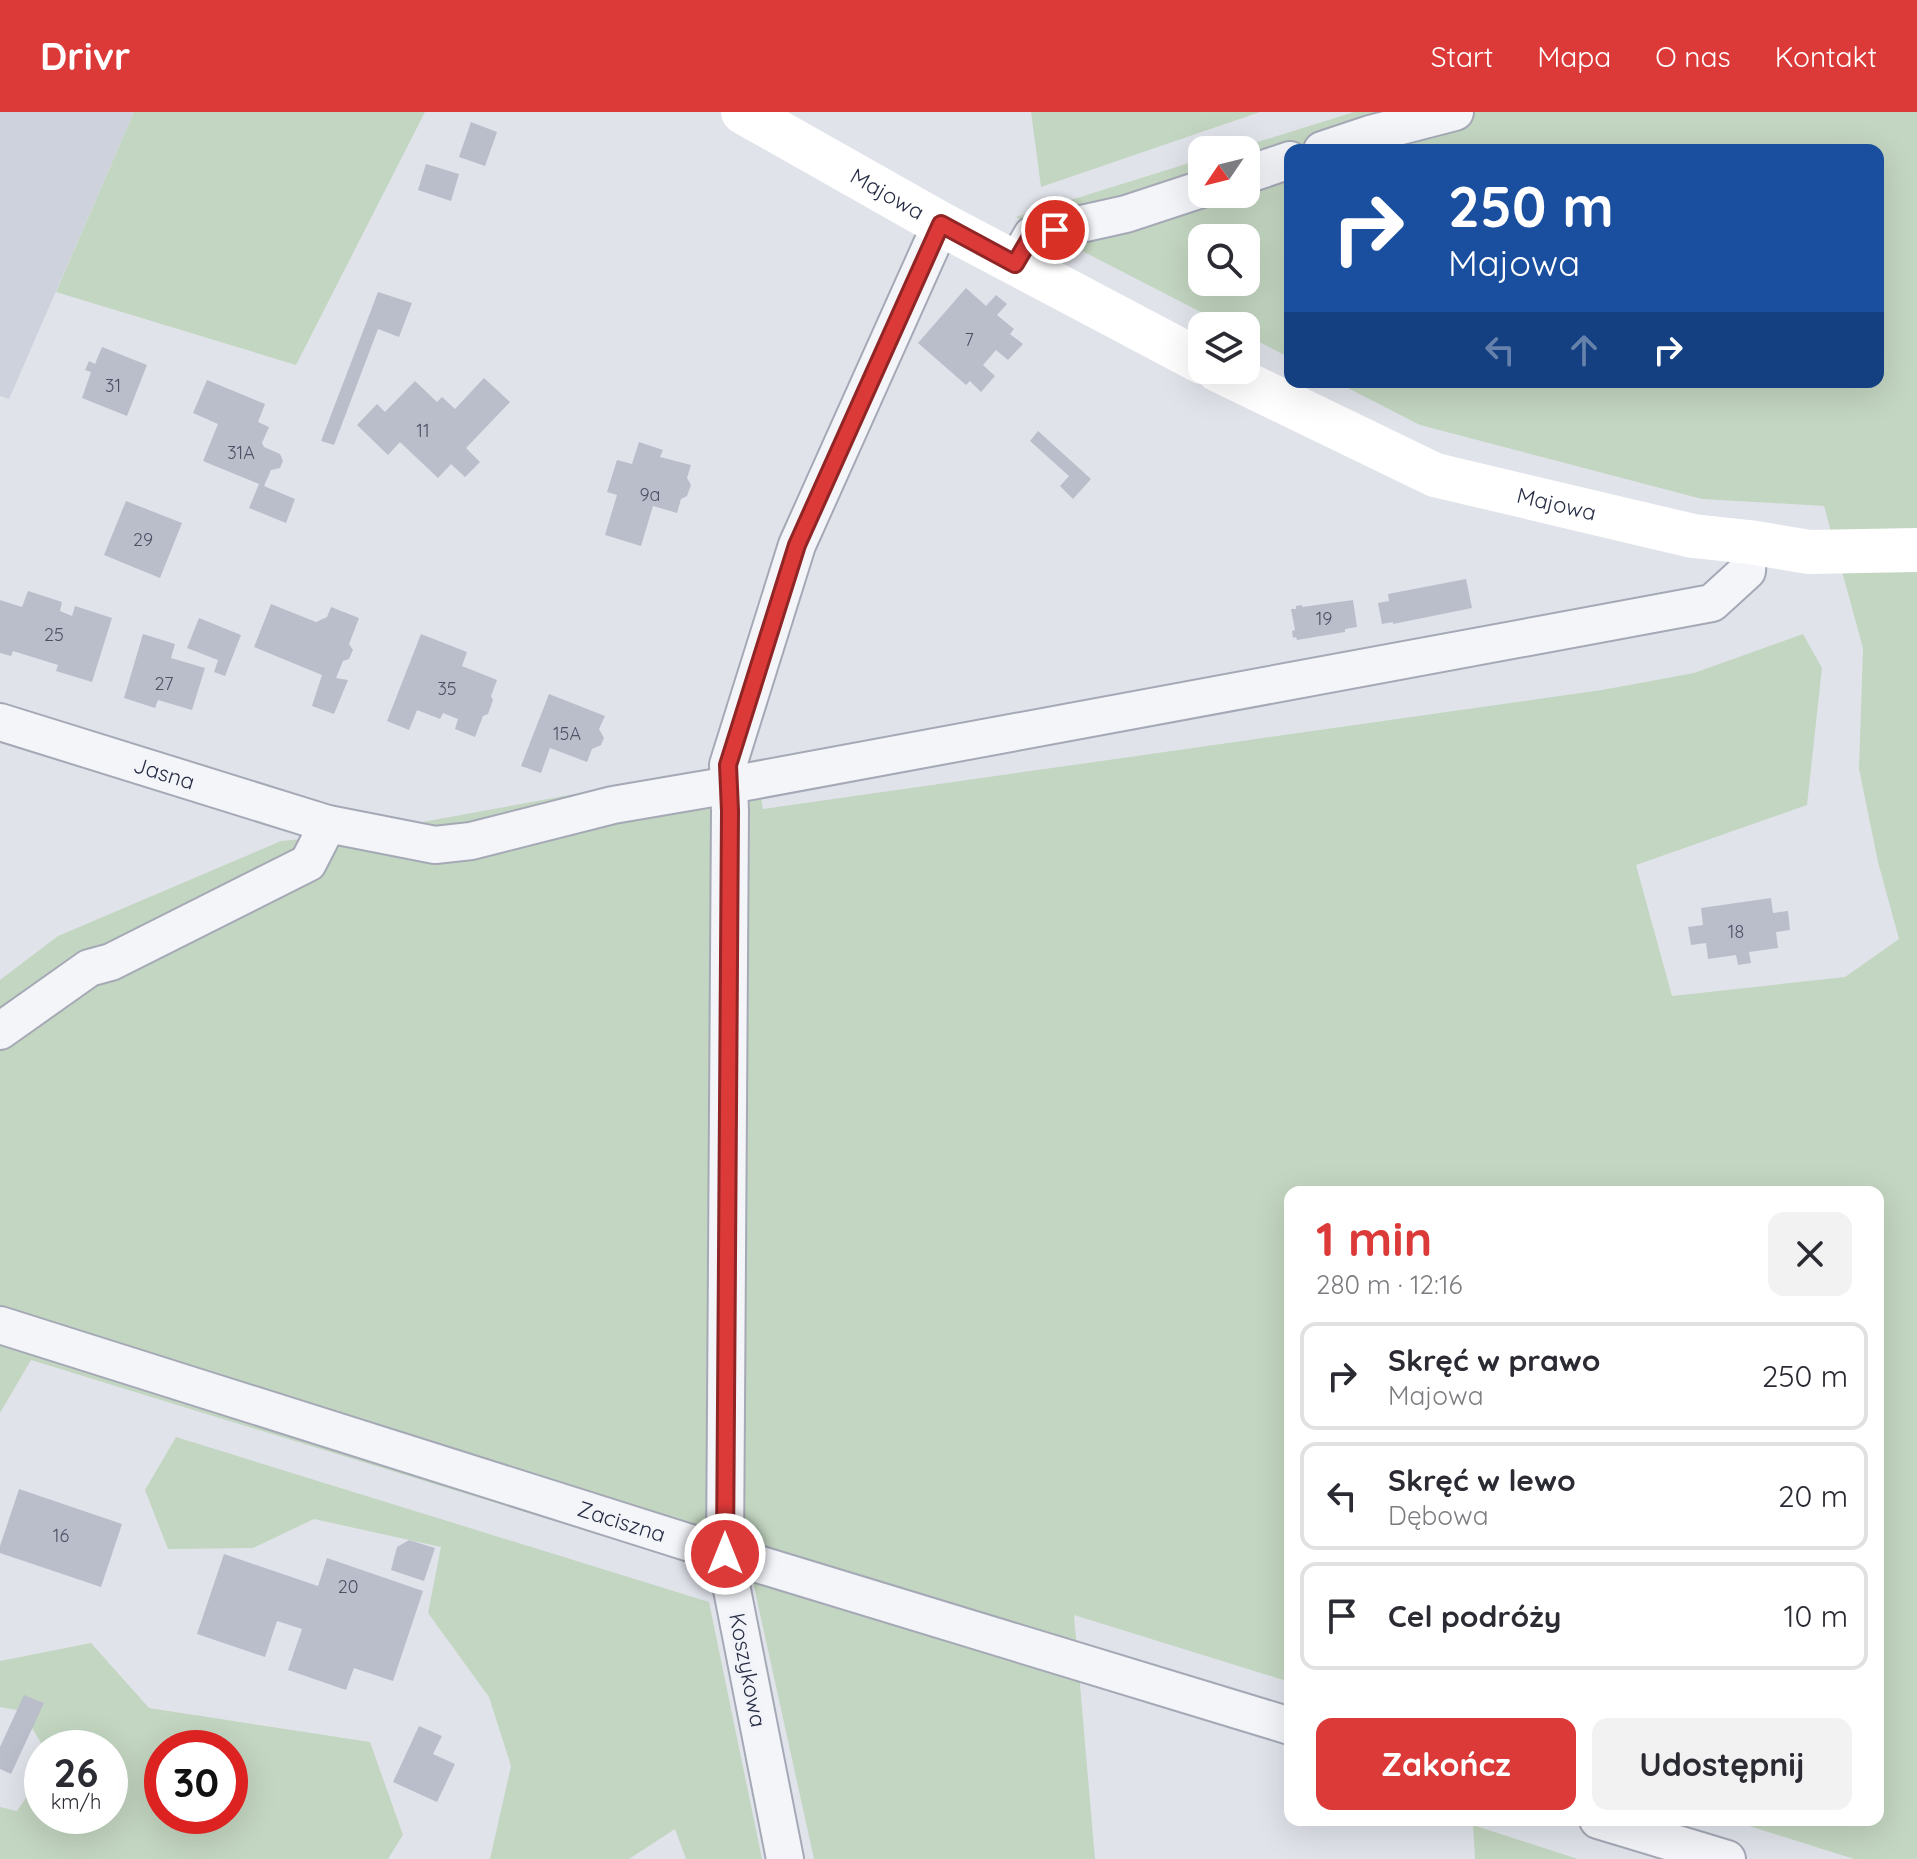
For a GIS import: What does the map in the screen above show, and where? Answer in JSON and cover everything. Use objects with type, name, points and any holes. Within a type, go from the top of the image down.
[{"type":"street","name":"Majowa","points":[[743,112],[941,224],[1188,355]]},
{"type":"street","points":[[1340,144],[1455,112]]},
{"type":"street","points":[[1260,170],[1284,162]]},
{"type":"street","points":[[1015,264],[1032,235],[1126,214],[1188,194]]},
{"type":"street","name":"Koszykowa","points":[[785,1859],[725,1554],[728,765],[797,545],[941,224]]},
{"type":"street","name":"Majowa","points":[[1247,384],[1435,475],[1693,536],[1809,552],[1917,550]]},
{"type":"street","name":"Jasna","points":[[0,722],[328,824],[435,845],[471,841],[613,805],[1712,603],[1747,571],[1749,542]]},
{"type":"street","points":[[0,1031],[89,968],[111,962],[308,863],[328,824]]},
{"type":"street","name":"Zaciszna","points":[[0,1325],[725,1554],[1284,1724]]},
{"type":"street","points":[[1618,1826],[1727,1859]]},
{"type":"shaded area","points":[[0,112],[134,112],[9,399],[0,396]]},
{"type":"green space","points":[[134,112],[425,112],[296,365],[56,292]]},
{"type":"green space","points":[[1031,112],[1260,112],[1188,136],[1041,187]]},
{"type":"green space","points":[[1354,112],[1917,112],[1917,1859],[1854,1859],[1749,1826],[1884,1826],[1884,1186],[1284,1186],[1284,1680],[1074,1615],[1095,1859],[814,1859],[753,1582],[31,1360],[0,1413],[0,980],[58,936],[281,841],[363,833],[755,761],[763,809],[1602,690],[1694,673],[1803,634],[1822,668],[1807,805],[1636,865],[1672,996],[1845,977],[1899,939],[1878,862],[1859,769],[1863,648],[1824,506],[1702,499],[1420,425],[1348,388],[1884,388],[1884,144],[1284,144],[1284,355],[1260,342],[1260,312],[1201,312],[1016,217],[1188,163],[1188,208],[1260,208],[1260,141]]},
{"type":"green space","points":[[176,1437],[709,1602],[762,1859],[686,1859],[675,1829],[629,1859],[490,1859],[511,1766],[489,1697],[428,1613],[441,1547],[314,1519],[253,1548],[168,1549],[145,1490]]},
{"type":"green space","points":[[91,1643],[149,1708],[370,1742],[403,1835],[388,1859],[0,1859],[0,1807],[17,1811],[24,1801],[24,1834],[128,1834],[128,1730],[33,1730],[22,1711],[0,1707],[0,1661]]},
{"type":"green space","points":[[1473,1826],[1578,1859],[1475,1859]]},
{"type":"building","points":[[471,122],[497,132],[485,166],[459,157]]},
{"type":"building","points":[[426,164],[459,174],[451,201],[418,190]]},
{"type":"building","points":[[966,288],[986,306],[996,295],[1007,304],[997,315],[1014,329],[1010,334],[1023,344],[1008,360],[996,350],[983,365],[995,376],[981,392],[970,381],[966,385],[918,343]]},
{"type":"building","points":[[378,292],[412,303],[399,337],[378,329],[334,445],[321,441]]},
{"type":"building","points":[[102,347],[147,365],[127,416],[82,398],[91,372],[85,370],[89,361],[95,364]]},
{"type":"building","points":[[484,378],[510,402],[466,448],[480,462],[465,477],[451,464],[438,478],[400,442],[388,455],[357,425],[377,404],[385,412],[415,381],[437,402],[442,397],[455,409]]},
{"type":"building","points":[[207,380],[265,404],[258,422],[269,427],[262,443],[280,454],[283,461],[280,468],[271,470],[264,486],[295,499],[286,523],[249,508],[259,484],[203,461],[218,424],[193,413]]},
{"type":"building","points":[[1038,431],[1091,479],[1073,499],[1060,486],[1069,476],[1030,441]]},
{"type":"building","points":[[639,442],[663,450],[660,457],[691,465],[687,478],[691,485],[687,496],[681,499],[677,513],[653,506],[641,546],[605,535],[617,495],[607,492],[617,460],[632,464]]},
{"type":"building","points":[[126,501],[182,523],[160,578],[104,555]]},
{"type":"building","points":[[1466,579],[1472,608],[1382,624],[1378,603],[1389,601],[1388,594]]},
{"type":"building","points":[[28,591],[62,602],[60,611],[72,616],[75,606],[112,618],[92,682],[56,671],[58,665],[13,651],[11,656],[0,653],[0,600],[22,607]]},
{"type":"building","points":[[1353,600],[1357,627],[1345,629],[1345,632],[1297,640],[1293,638],[1292,631],[1295,630],[1291,609]]},
{"type":"building","points":[[271,604],[316,622],[327,617],[331,607],[359,618],[349,644],[353,650],[349,659],[343,661],[336,678],[348,680],[334,714],[312,706],[322,675],[254,647]]},
{"type":"building","points":[[199,618],[241,635],[225,676],[214,672],[218,660],[187,648]]},
{"type":"building","points":[[143,634],[175,644],[171,658],[205,668],[192,710],[158,700],[155,708],[124,698]]},
{"type":"building","points":[[421,634],[467,652],[462,666],[497,680],[488,714],[483,716],[475,737],[455,729],[458,719],[443,713],[440,719],[417,710],[409,730],[387,721]]},
{"type":"building","points":[[549,694],[605,716],[599,729],[604,738],[601,745],[592,749],[587,762],[550,748],[541,773],[521,766]]},
{"type":"building","points":[[1771,898],[1773,913],[1788,911],[1790,930],[1776,932],[1778,948],[1749,952],[1751,963],[1738,965],[1736,955],[1708,959],[1706,943],[1691,945],[1688,927],[1703,925],[1701,908]]},
{"type":"building","points":[[19,1489],[122,1524],[101,1587],[0,1553]]},
{"type":"building","points":[[409,1540],[435,1548],[424,1581],[391,1570],[397,1547]]},
{"type":"building","points":[[224,1554],[318,1586],[327,1558],[423,1591],[393,1681],[354,1668],[346,1690],[288,1670],[302,1629],[277,1621],[265,1657],[197,1634]]},
{"type":"building","points":[[24,1695],[44,1703],[31,1730],[24,1730],[24,1746],[11,1774],[0,1769],[0,1747]]},
{"type":"building","points":[[419,1726],[442,1736],[433,1754],[455,1764],[437,1802],[393,1782]]},
{"type":"route","points":[[725,1554],[728,765],[797,545],[941,224],[1015,264],[1032,235],[1055,230]]}]
